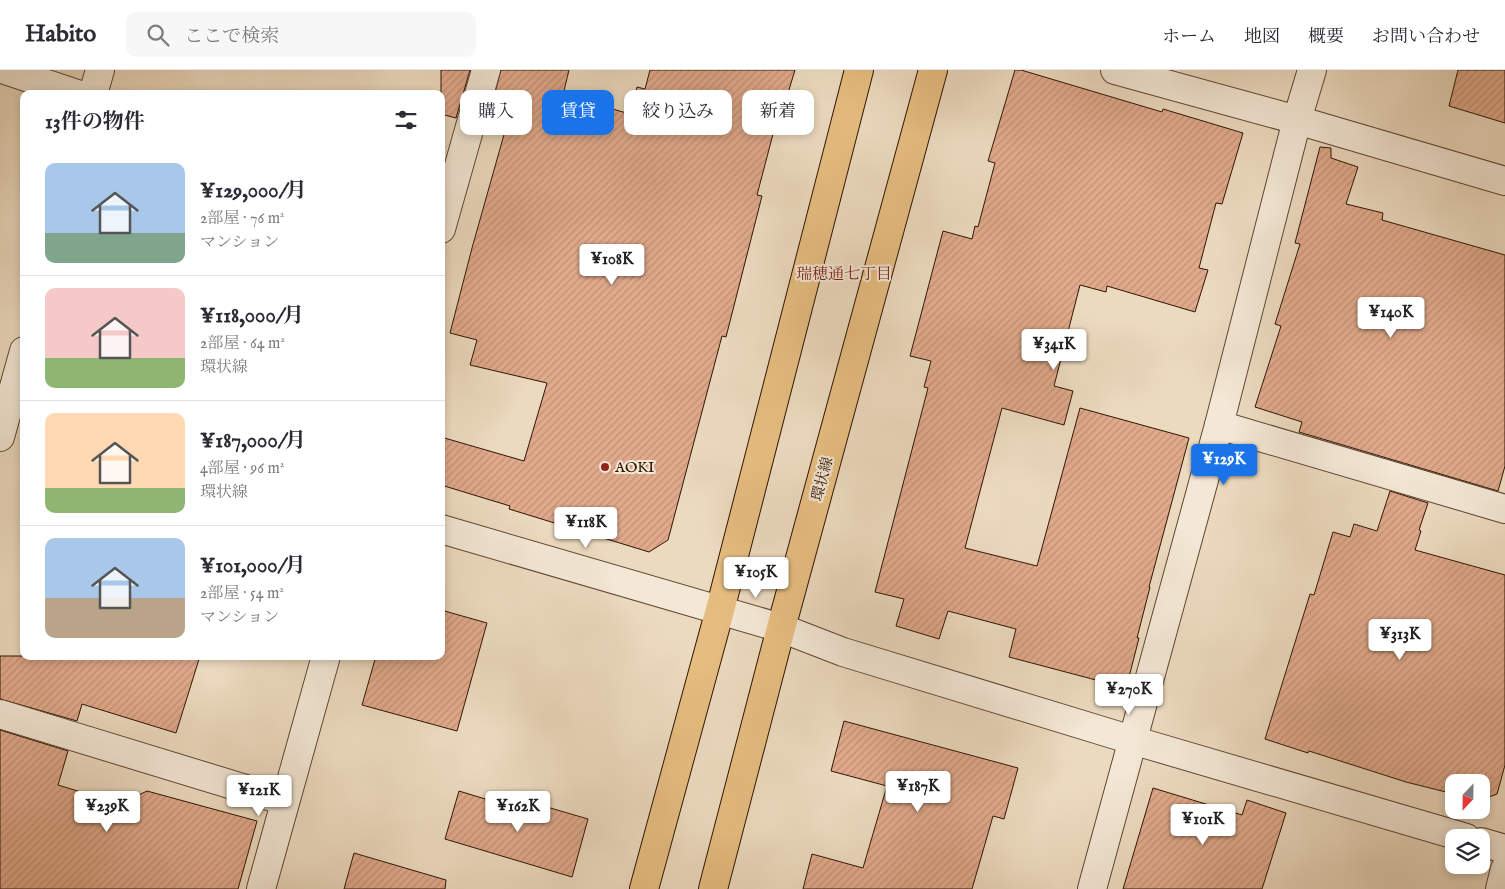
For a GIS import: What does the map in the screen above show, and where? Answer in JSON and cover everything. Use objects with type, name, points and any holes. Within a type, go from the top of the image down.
[{"type":"main road","points":[[644,889],[720,610],[859,70]]},
{"type":"main road","name":"環状線","points":[[713,889],[781,628],[934,70]]},
{"type":"street","points":[[5,70],[65,90]]},
{"type":"street","points":[[94,90],[100,70]]},
{"type":"street","points":[[445,206],[486,70]]},
{"type":"street","points":[[1115,70],[1297,120],[1505,182]]},
{"type":"street","points":[[1092,889],[1218,425],[1297,120],[1312,70]]},
{"type":"street","points":[[0,437],[20,366]]},
{"type":"street","points":[[1218,425],[1505,509]]},
{"type":"street","points":[[445,530],[781,628],[844,652],[1132,740],[1445,832]]},
{"type":"street","points":[[261,889],[325,660]]},
{"type":"street","points":[[0,714],[285,801]]},
{"type":"street","points":[[1490,845],[1505,849]]},
{"type":"street","points":[[1500,889],[1505,869]]},
{"type":"building","points":[[441,70],[470,70],[464,90],[460,90],[460,104],[456,118],[445,115],[445,90],[441,90]]},
{"type":"building","points":[[501,70],[569,70],[564,90],[542,90],[542,135],[614,135],[614,109],[624,112],[624,135],[732,135],[732,90],[636,90],[637,87],[645,89],[650,70],[795,70],[789,90],[742,90],[742,135],[773,135],[757,195],[762,196],[726,337],[722,336],[668,540],[649,552],[509,509],[510,506],[445,486],[445,438],[524,461],[547,383],[470,365],[477,340],[450,333],[504,135],[532,135],[532,90],[496,90]]},
{"type":"building","points":[[1015,70],[1021,70],[1162,112],[1163,109],[1243,133],[1222,204],[1216,203],[1199,268],[1208,270],[1195,312],[1107,286],[1106,292],[1080,285],[1054,386],[1073,391],[1064,425],[1002,408],[965,548],[1037,566],[1080,408],[1189,438],[1149,587],[1127,685],[1111,681],[1111,684],[1009,657],[1016,629],[948,611],[939,639],[896,626],[904,599],[875,592],[928,388],[924,387],[931,361],[910,356],[943,231],[972,239],[975,226],[978,227],[995,163],[988,161]]},
{"type":"building","points":[[1458,70],[1505,70],[1505,123],[1449,106]]},
{"type":"building","points":[[1320,147],[1331,148],[1331,158],[1358,167],[1346,204],[1383,213],[1382,220],[1505,255],[1505,466],[1498,491],[1299,432],[1302,422],[1255,407],[1281,326],[1275,324],[1300,244],[1295,243]]},
{"type":"building","points":[[1390,491],[1428,503],[1415,550],[1505,575],[1505,765],[1497,794],[1490,797],[1490,774],[1445,774],[1445,792],[1406,782],[1265,739],[1310,594],[1314,595],[1333,532],[1350,537],[1354,524],[1377,531]]},
{"type":"building","points":[[445,611],[487,623],[457,731],[362,705],[375,660],[445,660]]},
{"type":"building","points":[[0,656],[20,656],[20,660],[199,660],[176,733],[82,704],[77,721],[0,699]]},
{"type":"building","points":[[844,721],[1018,768],[1004,819],[993,816],[972,889],[803,889],[812,854],[863,868],[887,786],[831,771]]},
{"type":"building","points":[[0,730],[68,751],[58,785],[120,804],[147,791],[257,821],[238,889],[0,889]]},
{"type":"building","points":[[1153,788],[1242,815],[1247,800],[1286,813],[1262,889],[1123,889]]},
{"type":"building","points":[[459,791],[544,817],[547,807],[588,819],[572,877],[445,839]]},
{"type":"building","points":[[354,853],[446,880],[445,889],[344,889]]},
{"type":"place","name":"AOKI","points":[[605,467]]},
{"type":"district","name":"瑞穂通七丁目","points":[[844,273]]}]
